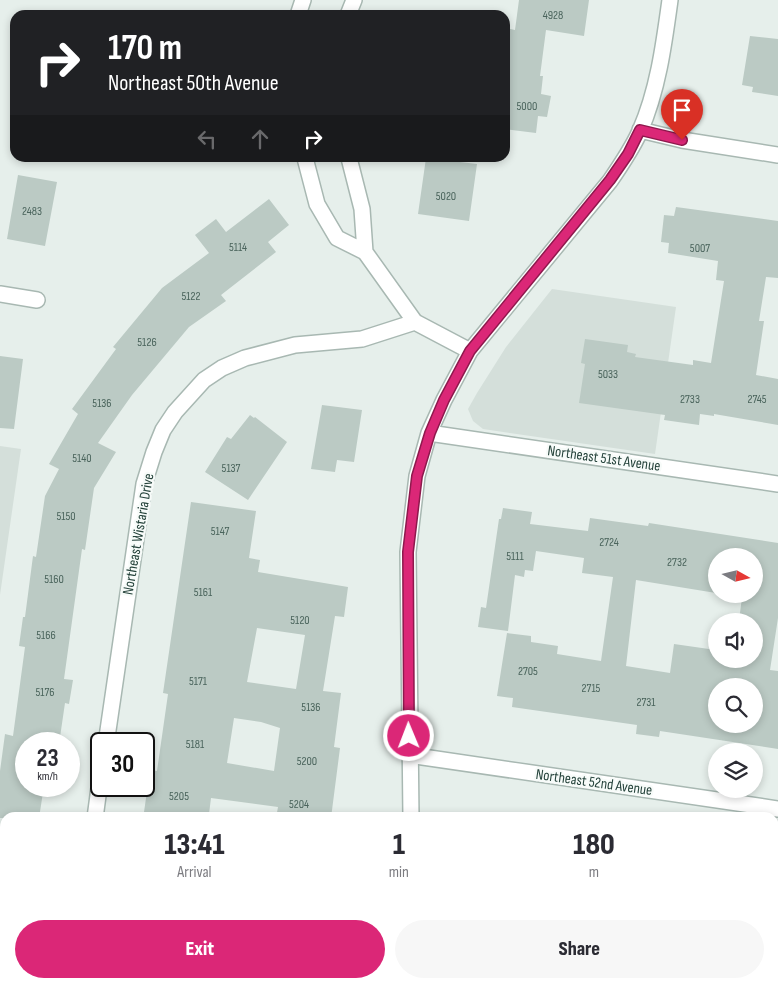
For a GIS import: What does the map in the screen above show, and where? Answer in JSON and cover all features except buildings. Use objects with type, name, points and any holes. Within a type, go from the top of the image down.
[{"type":"street","points":[[411,812],[408,552],[417,476],[430,433],[444,400],[470,351],[610,180],[628,154],[640,130],[654,91],[662,56],[670,0]]},
{"type":"street","points":[[640,130],[682,140],[778,155]]},
{"type":"street","points":[[306,162],[317,204],[337,238],[365,252],[414,322],[470,351]]},
{"type":"street","points":[[350,162],[362,209],[365,252]]},
{"type":"street","points":[[0,294],[36,300]]},
{"type":"street","name":"Northeast Wistaria Drive","points":[[108,732],[144,484],[154,452],[175,412],[204,380],[222,368],[245,358],[295,345],[362,339],[414,322]]},
{"type":"street","name":"Northeast 51st Avenue","points":[[430,433],[778,484]]},
{"type":"street","name":"Northeast 52nd Avenue","points":[[409,755],[778,809]]},
{"type":"street","points":[[95,812],[97,797]]},
{"type":"shaded area","points":[[552,289],[676,307],[655,454],[483,429],[473,421],[468,409],[477,393],[506,347]]},
{"type":"shaded area","points":[[0,446],[21,449],[0,595]]},
{"type":"route","points":[[409,736],[408,552],[412,511],[417,476],[430,433],[444,400],[470,351],[610,180],[628,154],[640,130],[682,140]]}]
